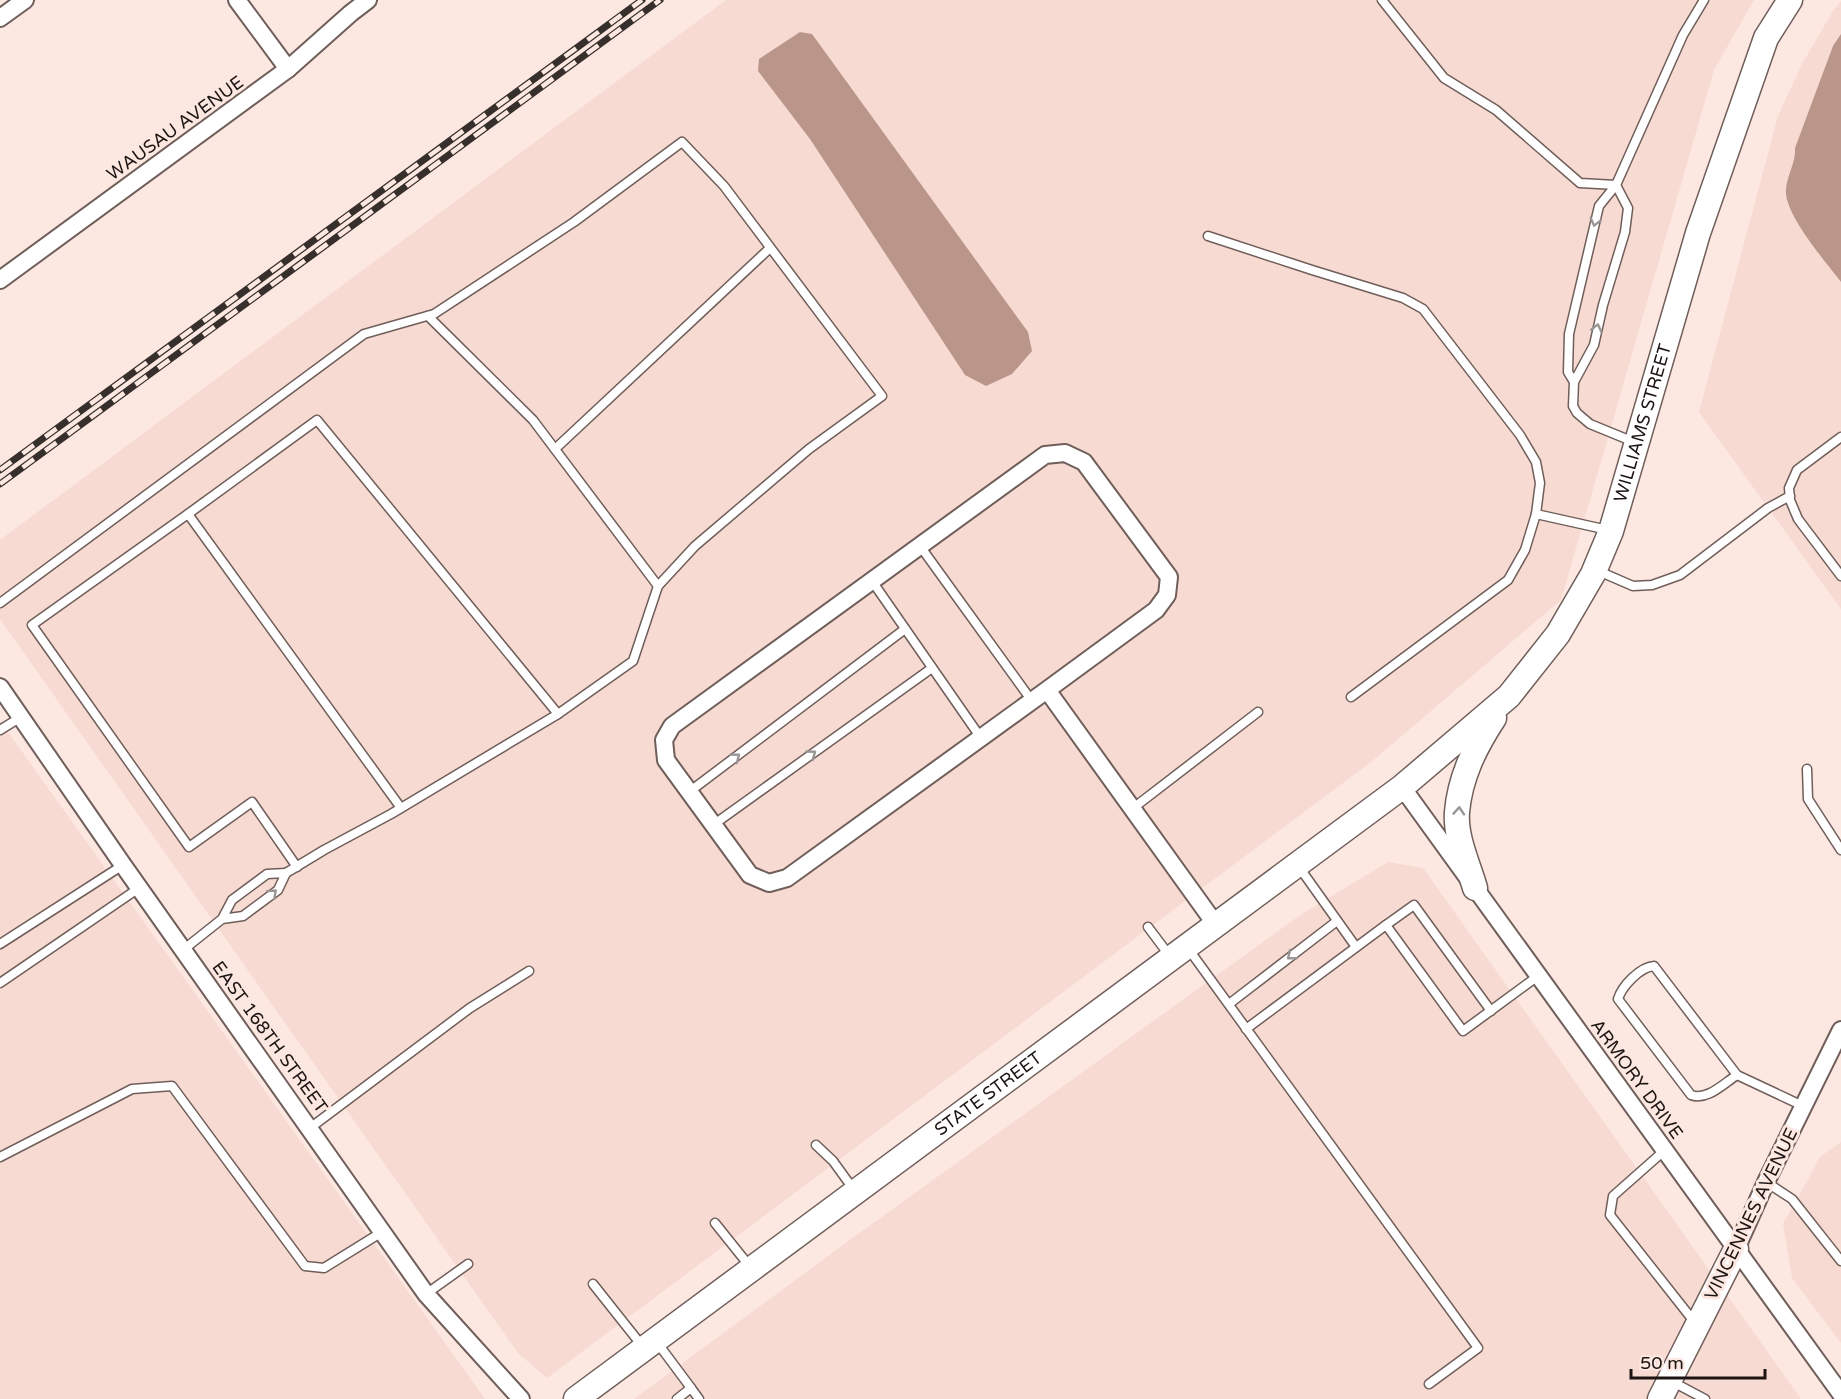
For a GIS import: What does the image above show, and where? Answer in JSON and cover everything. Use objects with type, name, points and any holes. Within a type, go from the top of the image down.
[{"type":"street","points":[[0,18],[25,0]]},
{"type":"street","points":[[237,0],[288,69]]},
{"type":"street","name":"WAUSAU AVENUE","points":[[0,280],[288,69],[369,0]]},
{"type":"street","name":"WILLIAMS STREET","points":[[1402,787],[1509,696],[1558,634],[1595,569],[1611,531],[1702,222],[1766,38],[1790,0]]},
{"type":"street","points":[[1065,453],[1084,462],[1169,577],[1167,595],[1156,610],[787,878],[769,883],[750,875],[666,760],[664,740],[672,726],[920,546],[1045,455],[1065,453]]},
{"type":"street","name":"EAST 168TH STREET","points":[[0,687],[426,1294],[521,1399]]},
{"type":"street","points":[[1047,690],[1216,925]]},
{"type":"street","points":[[1475,888],[1460,837],[1457,813],[1466,771],[1474,751],[1509,696]]},
{"type":"street","name":"STATE STREET","points":[[576,1399],[1402,787]]},
{"type":"street","name":"ARMORY DRIVE","points":[[1402,787],[1841,1394]]},
{"type":"street","name":"VINCENNES AVENUE","points":[[1665,1390],[1736,1249],[1766,1182],[1841,1030]]},
{"type":"lane","points":[[1382,0],[1444,78],[1497,110],[1580,183],[1616,184]]},
{"type":"lane","points":[[1574,382],[1568,372],[1569,334],[1599,206],[1616,184],[1683,35],[1704,0]]},
{"type":"lane","points":[[0,603],[364,334],[434,314],[574,222],[682,142],[724,186],[882,396],[810,449],[696,546],[658,586],[633,661],[558,714],[401,808],[286,873],[267,874],[232,900],[222,919],[183,950]]},
{"type":"lane","points":[[1616,184],[1628,208],[1625,232],[1603,305],[1594,345],[1574,382],[1574,406],[1577,413],[1590,424],[1637,443]]},
{"type":"lane","points":[[1208,236],[1404,298],[1423,309],[1520,435],[1536,462],[1540,483],[1536,514],[1525,550],[1508,580],[1351,698]]},
{"type":"lane","points":[[555,449],[770,248]]},
{"type":"lane","points":[[428,316],[533,420],[658,586]]},
{"type":"lane","points":[[297,867],[252,802],[189,847],[32,625],[317,420],[558,714]]},
{"type":"lane","points":[[1841,437],[1797,470],[1789,488],[1798,519],[1841,576]]},
{"type":"lane","points":[[1595,569],[1633,586],[1652,585],[1680,575],[1768,508],[1790,496]]},
{"type":"lane","points":[[188,514],[401,808]]},
{"type":"lane","points":[[1536,514],[1611,531]]},
{"type":"lane","points":[[920,546],[1032,701]]},
{"type":"lane","points":[[872,581],[981,738]]},
{"type":"lane","points":[[689,792],[905,629]]},
{"type":"lane","points":[[713,825],[932,668]]},
{"type":"lane","points":[[1132,809],[1258,712]]},
{"type":"lane","points":[[0,730],[21,717]]},
{"type":"lane","points":[[1807,769],[1808,799],[1841,850]]},
{"type":"lane","points":[[0,944],[123,865]]},
{"type":"lane","points":[[1297,865],[1356,947]]},
{"type":"lane","points":[[222,919],[243,916],[278,891],[286,873]]},
{"type":"lane","points":[[0,983],[139,888]]},
{"type":"lane","points":[[1246,1029],[1414,905],[1491,1011]]},
{"type":"lane","points":[[1229,1005],[1337,921]]},
{"type":"lane","points":[[1386,926],[1463,1031],[1539,976]]},
{"type":"lane","points":[[1148,927],[1179,952],[1229,1005],[1478,1348],[1429,1384]]},
{"type":"lane","points":[[1737,1075],[1706,1096],[1698,1098],[1691,1095],[1618,999],[1620,990],[1647,966],[1654,966],[1737,1075],[1803,1106]]},
{"type":"lane","points":[[310,1128],[470,1008],[529,971]]},
{"type":"lane","points":[[0,1157],[132,1089],[172,1086],[305,1266],[324,1268],[382,1232]]},
{"type":"lane","points":[[816,1145],[833,1161],[855,1192]]},
{"type":"lane","points":[[1665,1150],[1613,1196],[1610,1215],[1696,1325]]},
{"type":"lane","points":[[1766,1182],[1792,1199],[1841,1261]]},
{"type":"lane","points":[[715,1223],[752,1269]]},
{"type":"lane","points":[[426,1294],[468,1263]]},
{"type":"lane","points":[[593,1284],[699,1399]]},
{"type":"lane","points":[[677,1399],[691,1388]]},
{"type":"lane","points":[[1665,1390],[1705,1399]]},
{"type":"shaded area","points":[[726,0],[1754,0],[1714,70],[1561,600],[1371,762],[547,1378],[518,1353],[0,619],[0,540]]},
{"type":"shaded area","points":[[1841,1],[1841,609],[1699,412],[1778,116],[1802,64]]},
{"type":"shaded area","points":[[800,32],[812,34],[1028,332],[1032,351],[1012,374],[986,386],[965,375],[810,139],[758,71],[759,59]]},
{"type":"shaded area","points":[[1841,34],[1841,282],[1798,224],[1791,211],[1786,189],[1795,148],[1833,46]]},
{"type":"shaded area","points":[[0,721],[485,1399],[0,1399]]},
{"type":"shaded area","points":[[1388,862],[1423,868],[1801,1399],[634,1399],[1299,916]]},
{"type":"shaded area","points":[[1841,1142],[1841,1343],[1792,1278],[1783,1224],[1821,1156]]},
{"type":"railway","points":[[0,470],[642,0]]},
{"type":"railway","points":[[0,484],[660,0]]}]
